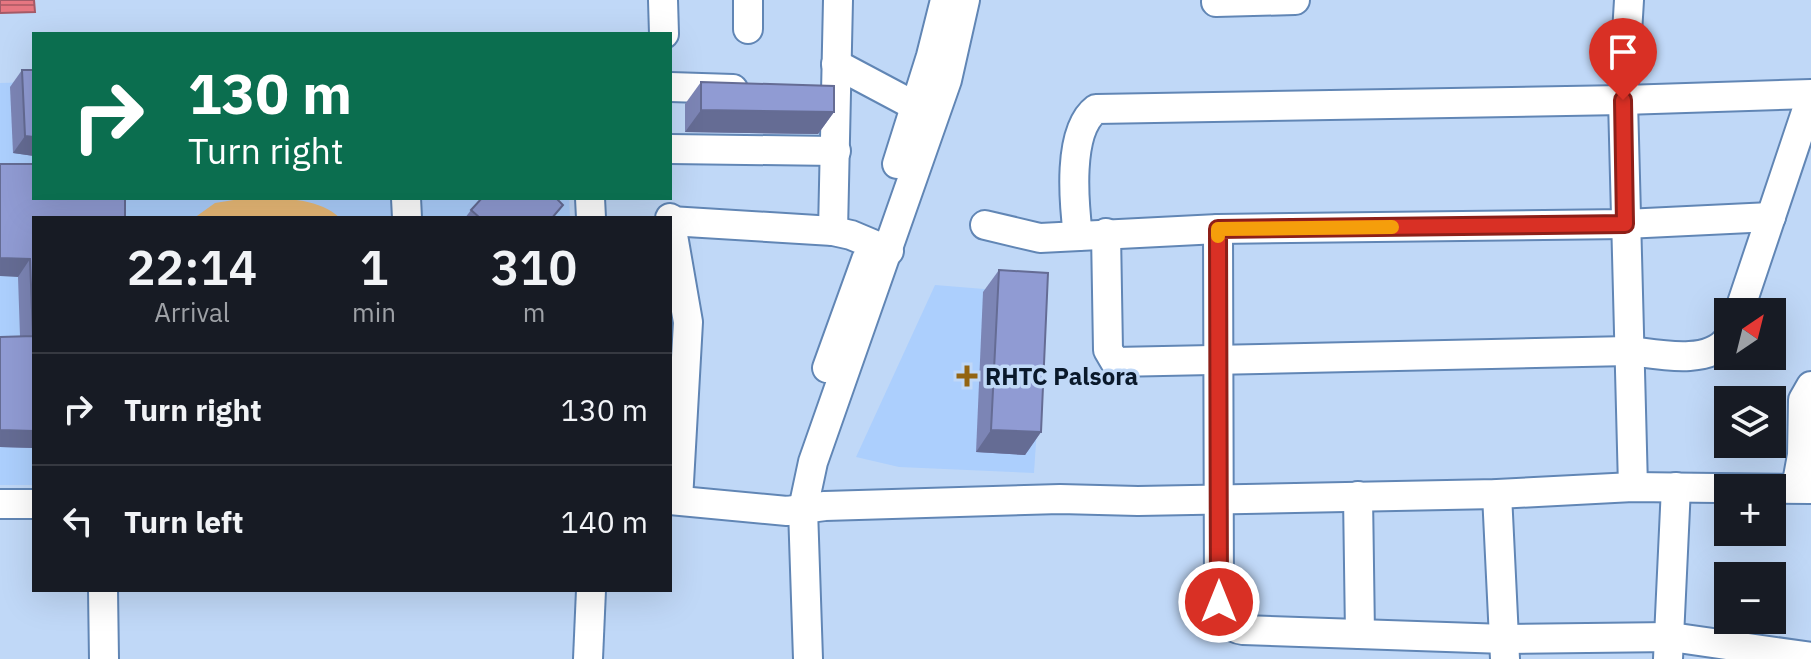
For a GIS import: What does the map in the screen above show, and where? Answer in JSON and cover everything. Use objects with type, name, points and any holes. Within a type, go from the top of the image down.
[{"type":"street","points":[[663,0],[664,32]]},
{"type":"street","points":[[748,0],[748,29]]},
{"type":"street","points":[[833,231],[838,0]]},
{"type":"street","points":[[789,659],[795,510],[880,248],[945,0]]},
{"type":"street","points":[[880,248],[910,181],[947,80],[965,0]]},
{"type":"street","points":[[1216,2],[1295,0]]},
{"type":"street","points":[[1629,0],[1623,100],[1633,487]]},
{"type":"street","points":[[806,91],[835,78],[915,106]]},
{"type":"street","points":[[672,87],[764,90]]},
{"type":"street","points":[[1078,236],[1075,211],[1078,142],[1088,115],[1096,109],[1811,96],[1806,128],[1744,298]]},
{"type":"street","points":[[672,149],[836,151]]},
{"type":"street","points":[[985,225],[1040,238],[1218,229],[1625,224],[1771,217]]},
{"type":"street","points":[[672,219],[833,231],[880,248]]},
{"type":"street","points":[[1218,229],[1219,602],[1229,624],[1243,630],[1360,634],[1401,647],[1670,648],[1811,657]]},
{"type":"street","points":[[672,230],[688,322],[674,500],[795,510],[1060,499],[1497,494],[1633,487],[1804,488],[1803,400],[1811,386]]},
{"type":"street","points":[[1106,233],[1108,350],[1115,362],[1629,351],[1673,356],[1700,355],[1714,350]]},
{"type":"street","points":[[1670,648],[1676,487]]},
{"type":"street","points":[[1497,494],[1505,649]]},
{"type":"street","points":[[1358,496],[1360,634]]},
{"type":"street","points":[[0,504],[32,504]]},
{"type":"street","points":[[795,510],[808,659]]},
{"type":"street","points":[[103,592],[104,659]]},
{"type":"street","points":[[588,659],[591,592]]},
{"type":"shaded area","points":[[0,0],[34,0],[35,12],[0,13]]},
{"type":"shaded area","points":[[32,82],[32,200],[569,200],[570,216],[32,216],[32,485],[0,485],[0,83]]},
{"type":"shaded area","points":[[291,200],[320,206],[337,216],[197,216],[215,203]]},
{"type":"shaded area","name":"RHTC Palsora","points":[[935,285],[1046,294],[1034,473],[899,467],[856,457]]},
{"type":"building","points":[[22,70],[32,70],[32,137],[25,136]]},
{"type":"building","points":[[701,82],[834,86],[834,112],[701,110]]},
{"type":"building","points":[[0,164],[32,164],[32,200],[125,200],[125,216],[32,216],[32,310],[30,259],[0,258]]},
{"type":"building","points":[[480,200],[558,200],[563,205],[554,216],[478,216],[471,210]]},
{"type":"building","points":[[999,270],[1048,273],[1041,432],[991,430]]},
{"type":"building","points":[[32,336],[32,431],[0,430],[0,337]]},
{"type":"slow traffic","points":[[1218,236],[1218,229],[1392,227]]},
{"type":"place","name":"RHTC Palsora","points":[[967,376]]},
{"type":"route","points":[[1219,602],[1218,229],[1625,224],[1623,100]]}]
